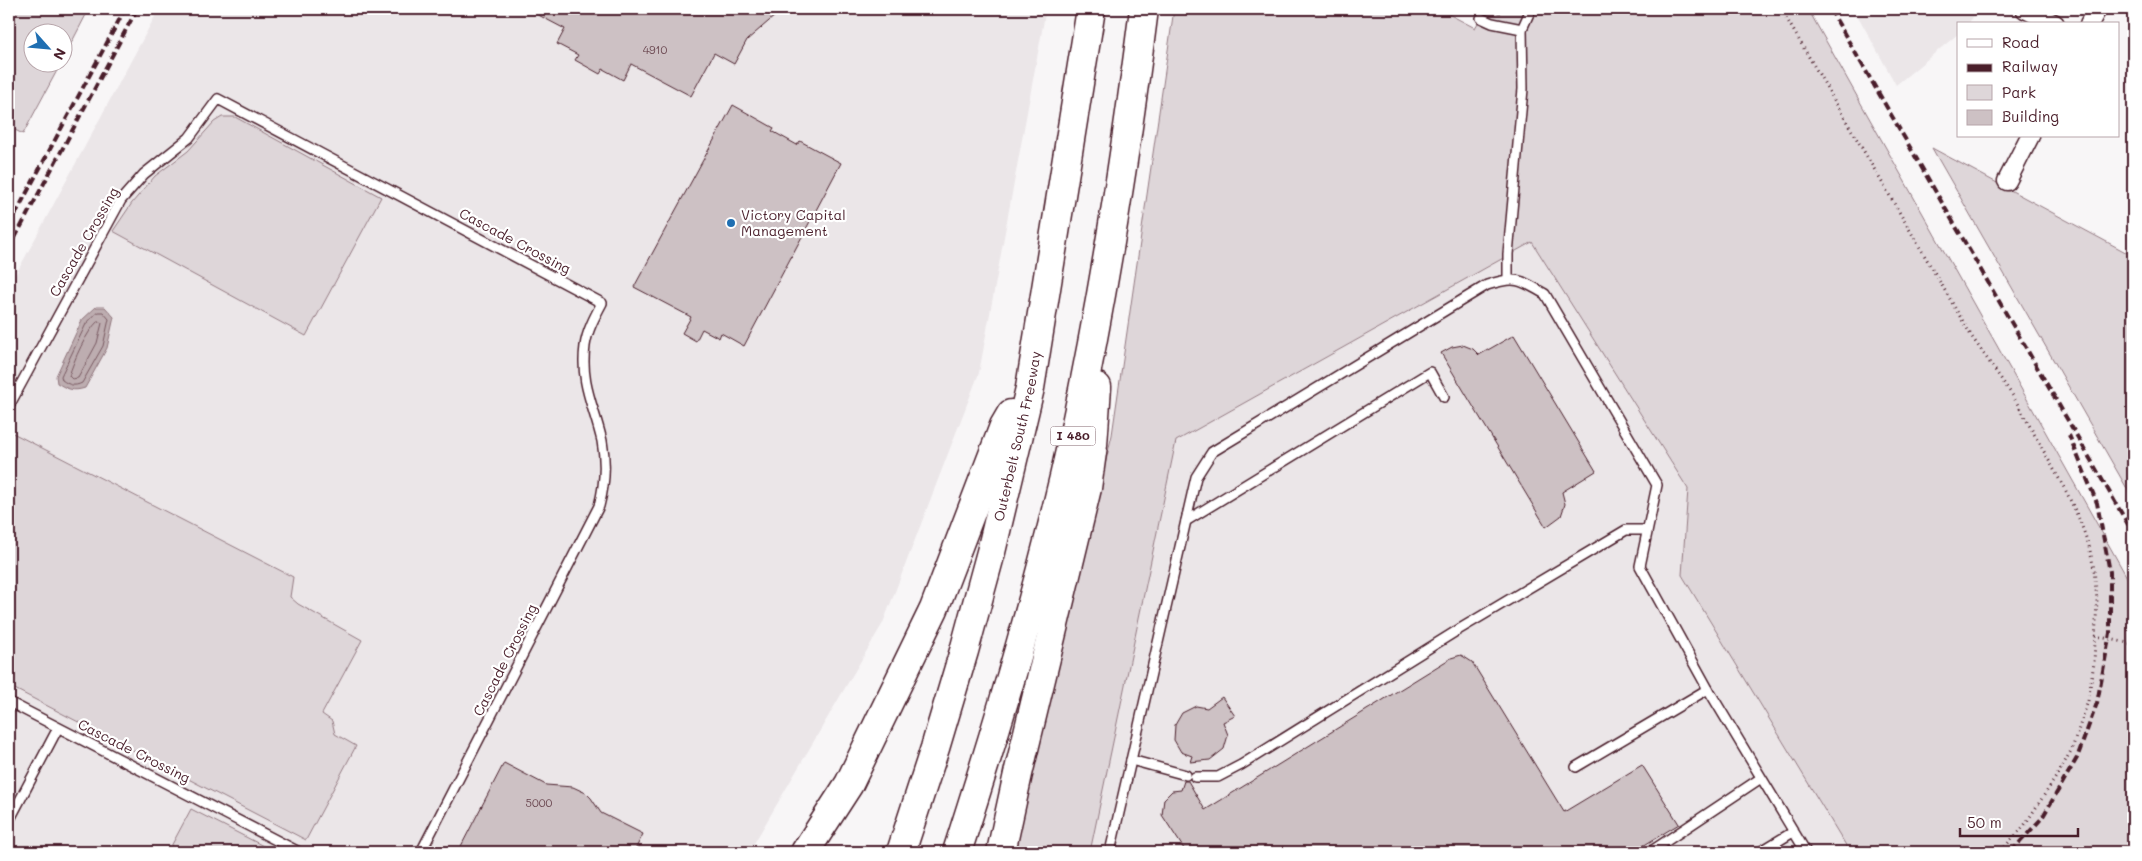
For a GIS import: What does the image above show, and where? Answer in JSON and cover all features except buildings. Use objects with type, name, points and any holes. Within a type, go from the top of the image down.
[{"type":"highway","name":"Outerbelt South Freeway","points":[[902,852],[936,748],[964,651],[991,552],[1030,388],[1090,9]]},
{"type":"highway","name":"I 480","points":[[956,852],[992,743],[1051,530],[1073,435],[1098,316],[1127,139],[1144,9]]},
{"type":"highway","points":[[1001,852],[1087,488],[1096,415],[1098,316]]},
{"type":"highway","points":[[805,852],[849,784],[948,575],[1004,426],[1020,397],[1030,388]]},
{"type":"street","points":[[2025,9],[2051,22]]},
{"type":"street","points":[[2090,22],[2097,9]]},
{"type":"street","points":[[2007,180],[2029,138]]},
{"type":"lane","points":[[1508,279],[1508,254],[1523,89],[1522,29],[1531,9]]},
{"type":"lane","points":[[1481,18],[1492,23],[1522,29]]},
{"type":"lane","name":"Cascade Crossing","points":[[9,406],[121,200],[144,174],[189,138],[218,100],[602,303],[585,344],[583,366],[586,388],[602,441],[605,468],[604,488],[599,506],[422,852]]},
{"type":"lane","points":[[1110,852],[1196,477],[1212,452],[1487,285],[1508,279],[1528,284],[1545,294],[1657,485],[1640,566],[1708,689],[1806,852]]},
{"type":"lane","points":[[1186,521],[1430,372],[1444,397]]},
{"type":"lane","points":[[1131,760],[1190,776],[1218,777],[1626,530],[1647,530]]},
{"type":"lane","points":[[1576,767],[1708,689]]},
{"type":"lane","name":"Cascade Crossing","points":[[9,702],[300,852]]},
{"type":"lane","points":[[9,821],[58,728]]},
{"type":"lane","points":[[1650,852],[1761,778]]},
{"type":"lane","points":[[1760,852],[1793,832]]},
{"type":"path","points":[[1781,9],[1972,337],[2013,396],[2067,493],[2080,521],[2094,568],[2097,600],[2096,636],[2088,701],[2072,749],[2038,807],[2024,826],[2000,852]]},
{"type":"path","points":[[2096,636],[2133,644]]},
{"type":"shaded area","points":[[159,9],[1046,9],[979,373],[883,623],[749,852],[9,852],[9,287]]},
{"type":"shaded area","points":[[1854,9],[1979,9],[1969,22],[1957,22],[1957,35],[1896,85]]},
{"type":"shaded area","points":[[1532,242],[1688,489],[1682,575],[1850,852],[1090,852],[1176,441]]},
{"type":"green space","points":[[9,9],[89,9],[72,42],[72,22],[22,22],[22,72],[56,72],[23,134],[9,127]]},
{"type":"green space","points":[[1174,9],[1439,9],[1475,28],[1486,9],[1500,14],[1503,9],[1808,9],[2133,588],[2133,852],[1850,852],[1682,575],[1688,489],[1532,242],[1176,441],[1090,852],[1013,852],[1112,435]]},
{"type":"green space","points":[[222,117],[235,117],[381,197],[306,336],[113,231],[132,203],[155,176],[188,151],[214,122]]},
{"type":"green space","points":[[1932,148],[2133,256],[2133,499]]},
{"type":"green space","points":[[9,431],[293,577],[290,597],[298,604],[362,640],[322,714],[332,721],[335,734],[356,746],[306,840],[9,686]]},
{"type":"green space","points":[[191,809],[275,852],[168,852]]},
{"type":"water","points":[[96,307],[105,307],[114,317],[107,348],[85,388],[74,390],[67,388],[57,383],[56,376],[82,320]]},
{"type":"railway","points":[[9,226],[125,9]]},
{"type":"railway","points":[[9,249],[137,9]]},
{"type":"railway","points":[[1830,9],[2133,533]]},
{"type":"railway","points":[[2011,852],[2042,818],[2077,758],[2097,703],[2110,633],[2110,572],[2097,503],[2069,435]]},
{"type":"place","name":"Victory Capital Management","points":[[731,223]]}]
